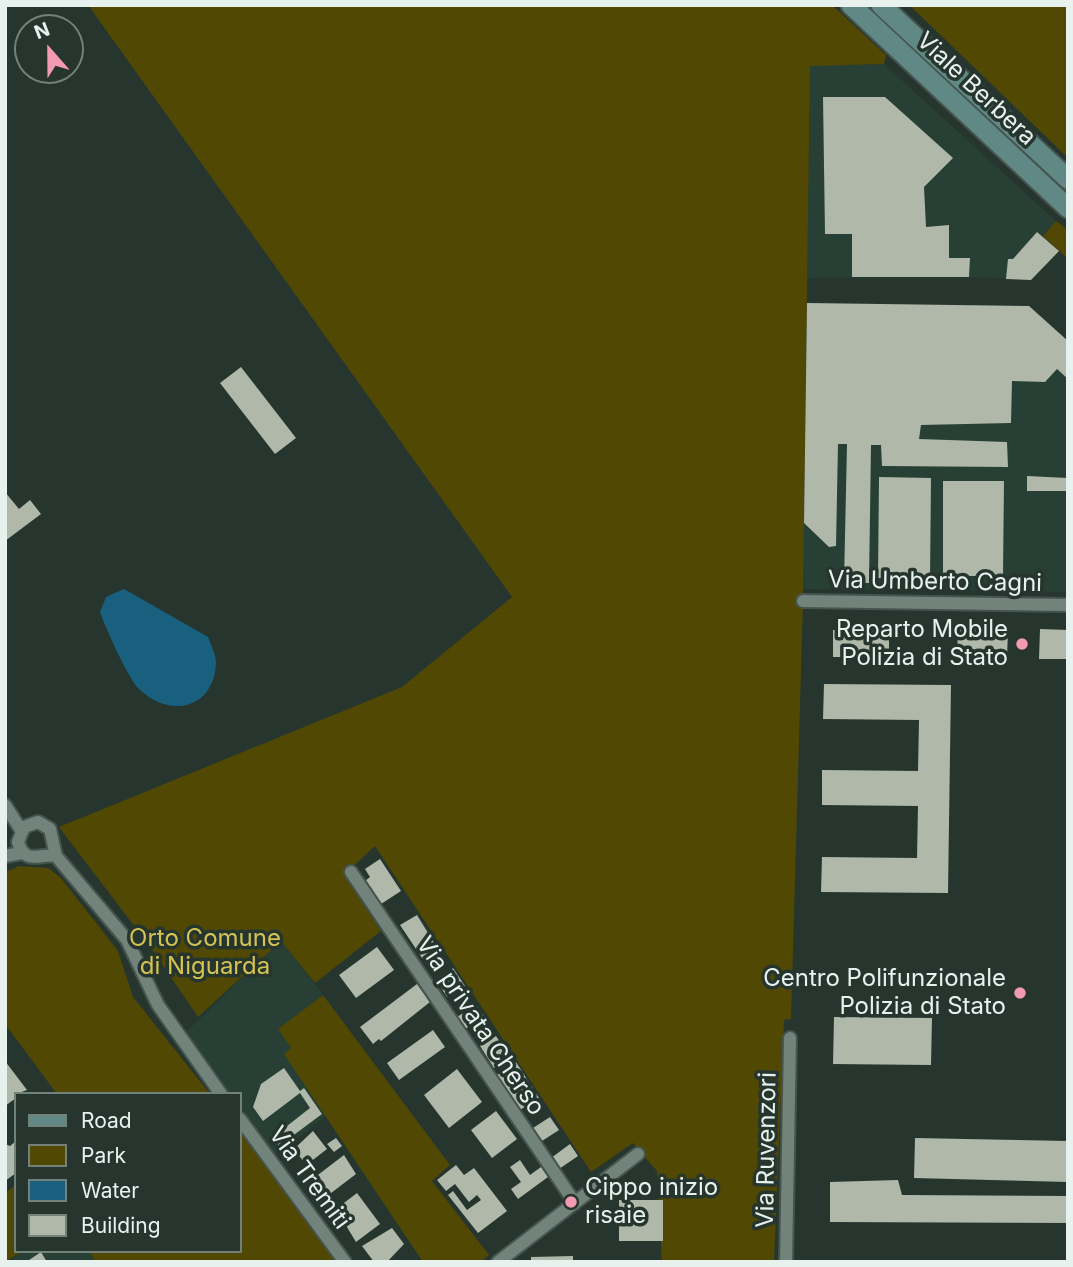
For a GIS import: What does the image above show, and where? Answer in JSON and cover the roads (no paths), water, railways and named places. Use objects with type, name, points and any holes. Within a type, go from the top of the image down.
[{"type":"street","name":"Viale Berbera","points":[[851,5],[1068,208]]},
{"type":"street","name":"Viale Berbera","points":[[881,5],[1068,179]]},
{"type":"street","name":"Via Umberto Cagni","points":[[803,601],[1068,604]]},
{"type":"street","points":[[5,805],[32,858],[52,852]]},
{"type":"street","points":[[5,855],[21,834],[38,822],[49,827],[54,836],[52,852],[127,940],[158,1005],[220,1092]]},
{"type":"street","name":"Via privata Cherso","points":[[351,872],[575,1203]]},
{"type":"street","name":"Via Ruvenzori","points":[[786,1262],[790,1038]]},
{"type":"street","name":"Via Tremiti","points":[[242,1122],[345,1262]]},
{"type":"street","points":[[498,1262],[638,1154]]},
{"type":"water","points":[[124,589],[208,637],[216,663],[213,679],[199,699],[188,705],[164,704],[151,698],[135,684],[100,612],[106,597]]},
{"type":"place","name":"Reparto Mobile Polizia di Stato","points":[[1022,644]]},
{"type":"place","name":"Centro Polifunzionale Polizia di Stato","points":[[1020,993]]},
{"type":"place","name":"Cippo inizio risaie","points":[[571,1202]]},
{"type":"park label","name":"Orto Comune di Niguarda","points":[[205,953]]}]
